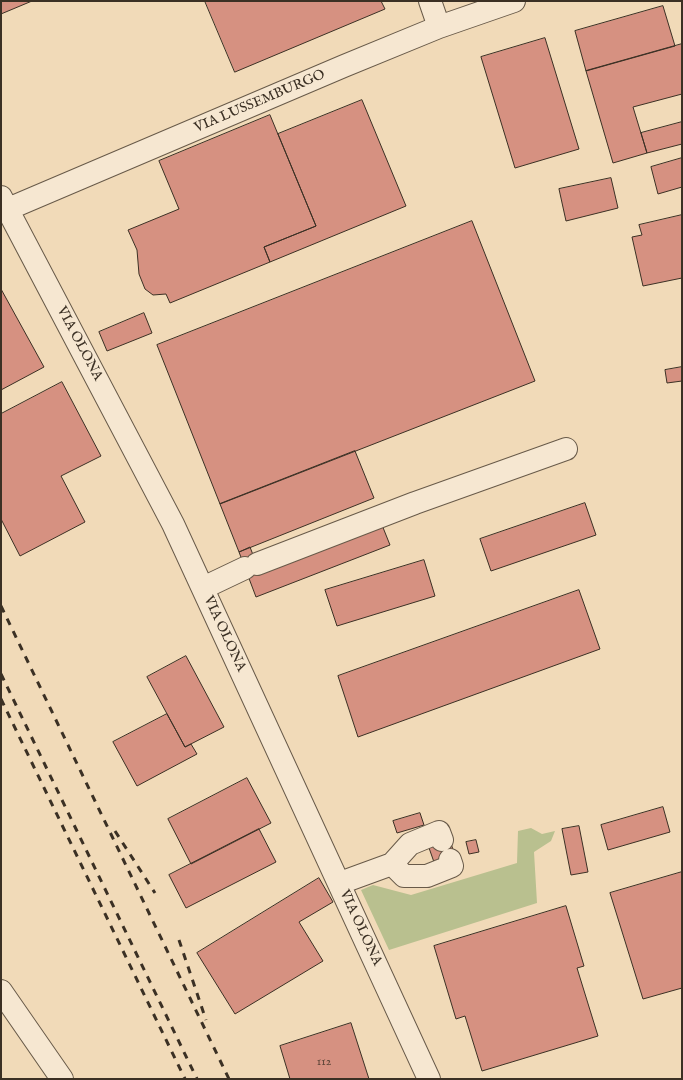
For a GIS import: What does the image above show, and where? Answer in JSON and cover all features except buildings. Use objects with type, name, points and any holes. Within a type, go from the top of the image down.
[{"type":"street","points":[[430,1],[439,27]]},
{"type":"street","name":"VIA LUSSEMBURGO","points":[[4,203],[439,27],[514,1]]},
{"type":"street","name":"VIA OLONA","points":[[4,203],[173,524],[340,883],[429,1079]]},
{"type":"street","points":[[202,588],[251,566],[415,503],[566,449]]},
{"type":"street","points":[[340,883],[392,864],[410,844],[439,832],[452,866],[427,876],[404,876],[392,864]]},
{"type":"street","points":[[1,990],[62,1079]]},
{"type":"green space","points":[[531,828],[542,834],[555,831],[551,841],[534,852],[537,903],[389,950],[361,890],[373,885],[411,895],[517,863],[518,831]]},
{"type":"railway","points":[[1,606],[229,1079]]},
{"type":"railway","points":[[1,674],[197,1079]]},
{"type":"railway","points":[[1,699],[185,1079]]},
{"type":"railway","points":[[115,831],[155,893]]},
{"type":"railway","points":[[179,940],[206,1020]]}]
